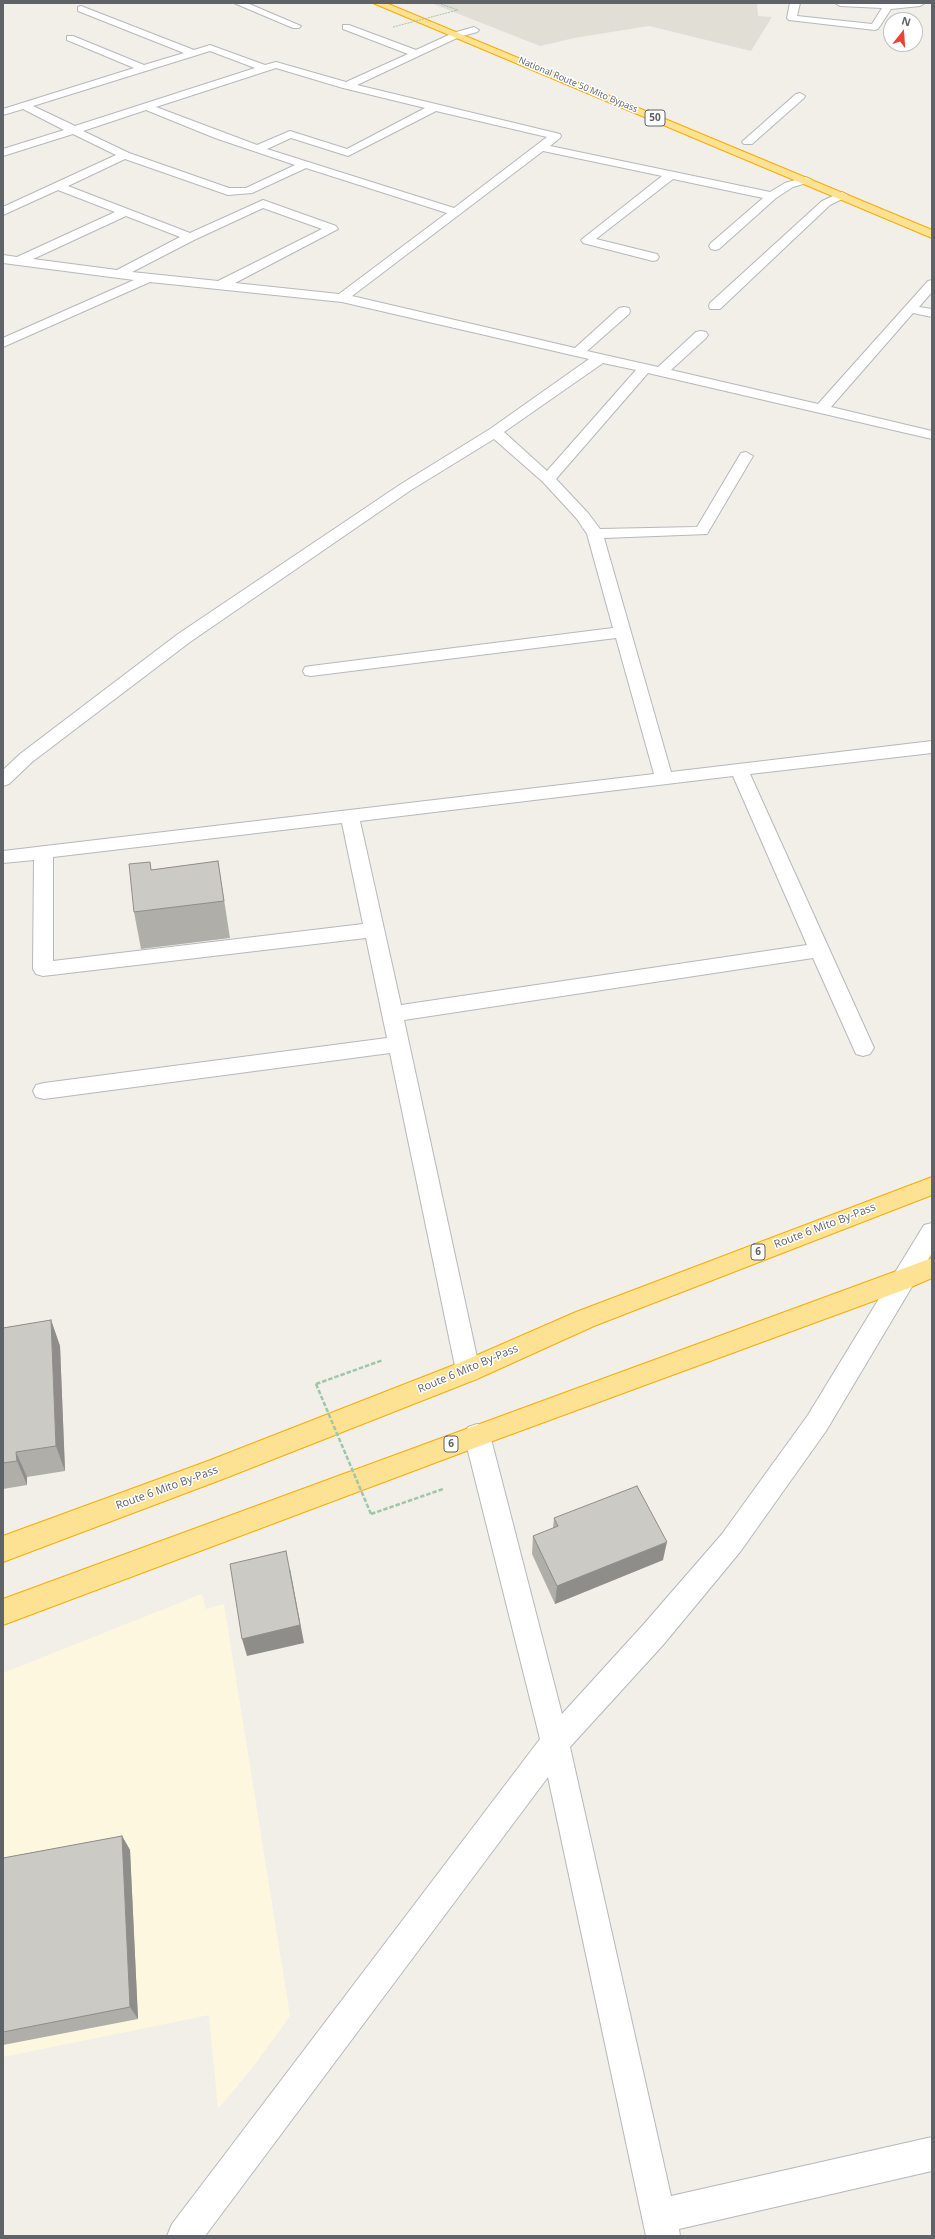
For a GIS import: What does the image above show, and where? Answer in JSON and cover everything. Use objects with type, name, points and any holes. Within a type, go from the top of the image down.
[{"type":"highway","name":"National Route 50 Mito Bypass","points":[[378,3],[842,195],[932,234]]},
{"type":"highway","points":[[460,24],[477,31]]},
{"type":"highway","points":[[744,140],[761,148]]},
{"type":"highway","name":"Route 6 Mito By-Pass","points":[[3,1549],[214,1471],[468,1371],[585,1319],[932,1186]]},
{"type":"highway","name":"6","points":[[3,1612],[477,1435],[901,1281],[932,1268]]},
{"type":"street","points":[[239,3],[296,26]]},
{"type":"street","points":[[795,3],[792,18],[875,27],[888,6]]},
{"type":"street","points":[[840,3],[888,6],[920,3]]},
{"type":"street","points":[[81,9],[194,53]]},
{"type":"street","points":[[346,27],[416,53]]},
{"type":"street","points":[[347,86],[456,35],[477,31]]},
{"type":"street","points":[[70,38],[144,69]]},
{"type":"street","points":[[3,112],[210,48],[266,69]]},
{"type":"street","points":[[3,153],[276,65],[347,86],[556,136],[342,298]]},
{"type":"street","points":[[744,140],[800,96]]},
{"type":"street","points":[[24,106],[75,129],[125,155],[228,192],[248,191],[306,164]]},
{"type":"street","points":[[147,107],[257,149],[456,212]]},
{"type":"street","points":[[257,149],[290,134],[348,153],[435,107]]},
{"type":"street","points":[[540,147],[772,196]]},
{"type":"street","points":[[3,211],[125,155]]},
{"type":"street","points":[[653,256],[588,240],[671,175]]},
{"type":"street","points":[[715,246],[772,196],[789,185],[806,180]]},
{"type":"street","points":[[56,186],[190,237]]},
{"type":"street","points":[[715,306],[826,202],[842,195]]},
{"type":"street","points":[[119,274],[190,237],[263,204],[332,229],[221,285]]},
{"type":"street","points":[[19,261],[125,212]]},
{"type":"street","points":[[3,259],[149,278],[342,298],[599,359],[645,368],[932,435]]},
{"type":"street","points":[[3,343],[149,278]]},
{"type":"street","points":[[821,410],[932,284]]},
{"type":"street","points":[[911,309],[932,313]]},
{"type":"street","points":[[577,353],[624,311]]},
{"type":"street","points":[[662,372],[701,335]]},
{"type":"street","points":[[3,780],[26,758],[184,638],[406,487],[495,432],[599,359]]},
{"type":"street","points":[[548,479],[645,368]]},
{"type":"street","points":[[495,432],[548,479],[583,516],[595,534],[664,778]]},
{"type":"street","points":[[595,534],[702,531],[746,456]]},
{"type":"street","points":[[311,671],[622,632]]},
{"type":"street","points":[[3,857],[932,747]]},
{"type":"street","points":[[739,770],[863,1048]]},
{"type":"street","points":[[350,816],[468,1371]]},
{"type":"street","points":[[44,853],[43,969],[374,930]]},
{"type":"street","points":[[391,1014],[819,950]]},
{"type":"street","points":[[44,1091],[398,1044]]},
{"type":"street","points":[[184,2236],[555,1743],[653,1635],[730,1543],[817,1423],[901,1281],[932,1232]]},
{"type":"street","points":[[477,1435],[555,1743],[661,2226],[932,2154]]},
{"type":"path","points":[[393,27],[458,10],[439,3]]},
{"type":"path","points":[[383,1360],[316,1384],[371,1514],[443,1489]]},
{"type":"shaded area","points":[[431,3],[757,3],[758,16],[772,17],[751,51],[649,26],[574,38],[540,46]]},
{"type":"shaded area","points":[[202,1594],[206,1609],[224,1604],[290,2016],[253,2067],[218,2109],[209,2015],[3,2057],[3,1673]]},
{"type":"building","points":[[218,861],[224,901],[134,912],[129,864],[150,862],[151,870]]},
{"type":"building","points":[[51,1320],[56,1446],[16,1452],[17,1461],[3,1463],[3,1328]]},
{"type":"building","points":[[637,1486],[667,1542],[557,1586],[533,1536],[558,1526],[554,1518]]},
{"type":"building","points":[[286,1551],[300,1625],[242,1639],[230,1564]]},
{"type":"building","points":[[122,1836],[130,2007],[3,2032],[3,1858]]}]
